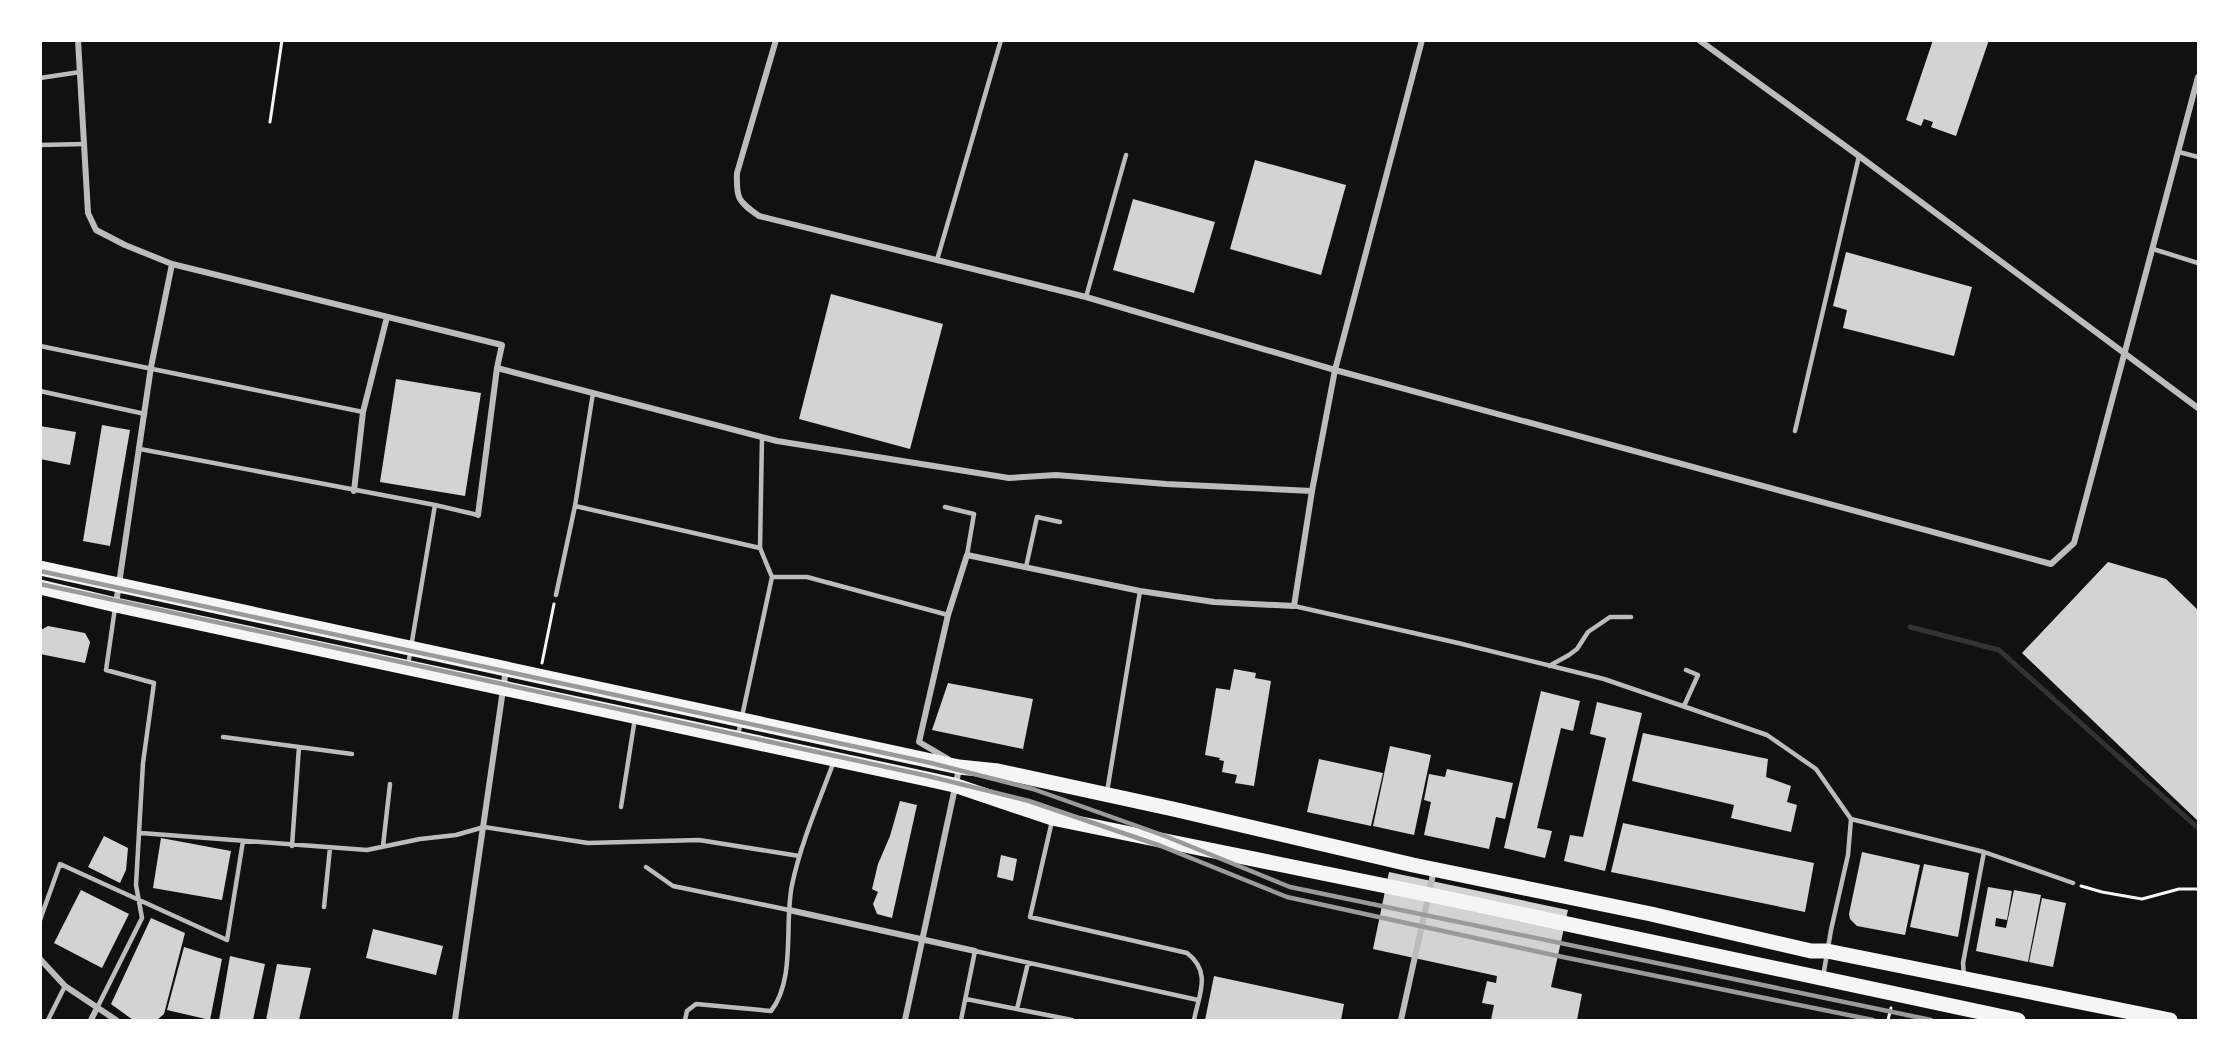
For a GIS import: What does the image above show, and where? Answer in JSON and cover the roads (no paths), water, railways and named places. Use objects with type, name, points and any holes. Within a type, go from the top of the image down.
[{"type":"main road","points":[[40,568],[959,767],[998,771],[1434,870],[1652,914],[1811,951],[1827,951],[1964,981],[2170,1020]]},
{"type":"main road","points":[[41,588],[954,785],[1052,818],[1429,894],[2018,1020]]},
{"type":"street","points":[[78,40],[88,213],[96,230],[125,245],[172,264],[502,345],[478,515]]},
{"type":"street","points":[[776,40],[737,173],[737,191],[742,203],[759,216],[1086,297],[1335,370],[2051,564],[2074,543],[2199,77]]},
{"type":"street","points":[[905,1020],[959,767],[919,742],[948,615],[967,555],[1140,591],[1214,602],[1294,606],[1312,491],[1335,370],[1422,40]]},
{"type":"street","points":[[1699,40],[2199,408]]},
{"type":"street","points":[[116,605],[151,367],[172,264]]},
{"type":"street","points":[[354,491],[363,412],[387,317]]},
{"type":"street","points":[[497,368],[762,437],[1009,478],[1056,475],[1166,484],[1312,491]]},
{"type":"street","points":[[455,1020],[507,669]]},
{"type":"street","points":[[1401,1020],[1434,870]]},
{"type":"street","points":[[789,910],[921,941],[975,951]]},
{"type":"street","points":[[40,959],[65,986],[116,1020]]},
{"type":"street","points":[[91,1020],[97,1008]]},
{"type":"lane","points":[[937,260],[1001,40]]},
{"type":"lane","points":[[40,78],[80,72]]},
{"type":"lane","points":[[40,145],[85,144]]},
{"type":"lane","points":[[2179,152],[2199,157]]},
{"type":"lane","points":[[1086,297],[1126,155]]},
{"type":"lane","points":[[1795,431],[1859,156]]},
{"type":"lane","points":[[2153,249],[2199,263]]},
{"type":"lane","points":[[40,346],[363,412]]},
{"type":"lane","points":[[40,391],[145,414]]},
{"type":"lane","points":[[556,595],[575,506],[593,393]]},
{"type":"lane","points":[[737,738],[772,577],[760,548],[762,437]]},
{"type":"lane","points":[[140,449],[478,515]]},
{"type":"lane","points":[[408,667],[435,505]]},
{"type":"lane","points":[[575,506],[760,548]]},
{"type":"lane","points":[[945,507],[974,514],[967,555]]},
{"type":"lane","points":[[1026,567],[1036,517],[1060,522]]},
{"type":"lane","points":[[772,577],[807,577],[948,615]]},
{"type":"lane","points":[[1107,795],[1140,591]]},
{"type":"lane","points":[[97,1008],[142,918],[136,885],[141,833],[143,763],[154,682],[106,670],[116,605]]},
{"type":"lane","points":[[1294,606],[1604,679],[1767,735],[1816,770],[1851,819],[1848,855],[1822,979]]},
{"type":"lane","points":[[1549,666],[1577,649],[1588,632],[1603,620],[1610,617],[1631,617]]},
{"type":"lane","points":[[1684,706],[1698,675],[1686,670]]},
{"type":"lane","points":[[621,807],[636,717]]},
{"type":"lane","points":[[223,737],[352,754]]},
{"type":"lane","points":[[292,846],[299,747]]},
{"type":"lane","points":[[685,1020],[687,1011],[696,1004],[771,1011],[778,1002],[784,978],[791,887],[799,856],[835,759]]},
{"type":"lane","points":[[383,846],[390,784]]},
{"type":"lane","points":[[1052,818],[1030,917],[1187,953],[1198,961],[1203,975],[1194,1020]]},
{"type":"lane","points":[[1851,819],[1984,852],[2073,883]]},
{"type":"lane","points":[[141,833],[367,850],[456,835],[484,827],[588,843],[699,840],[799,856]]},
{"type":"lane","points":[[40,920],[60,864],[141,903],[227,940],[243,841]]},
{"type":"lane","points":[[324,907],[330,848]]},
{"type":"lane","points":[[1964,981],[1963,963],[1984,852]]},
{"type":"lane","points":[[646,867],[673,886],[789,910]]},
{"type":"lane","points":[[961,1020],[975,951],[1198,1000]]},
{"type":"lane","points":[[1017,1009],[1028,963]]},
{"type":"lane","points":[[48,1020],[65,986]]},
{"type":"lane","points":[[966,999],[1072,1020]]},
{"type":"waterway","points":[[1910,627],[1999,650],[2198,828]]},
{"type":"railway","points":[[40,571],[931,763],[1033,789],[1165,836],[1290,887],[1931,1020]]},
{"type":"railway","points":[[40,584],[928,776],[1029,801],[1161,846],[1287,897],[1553,955],[1873,1020]]}]
